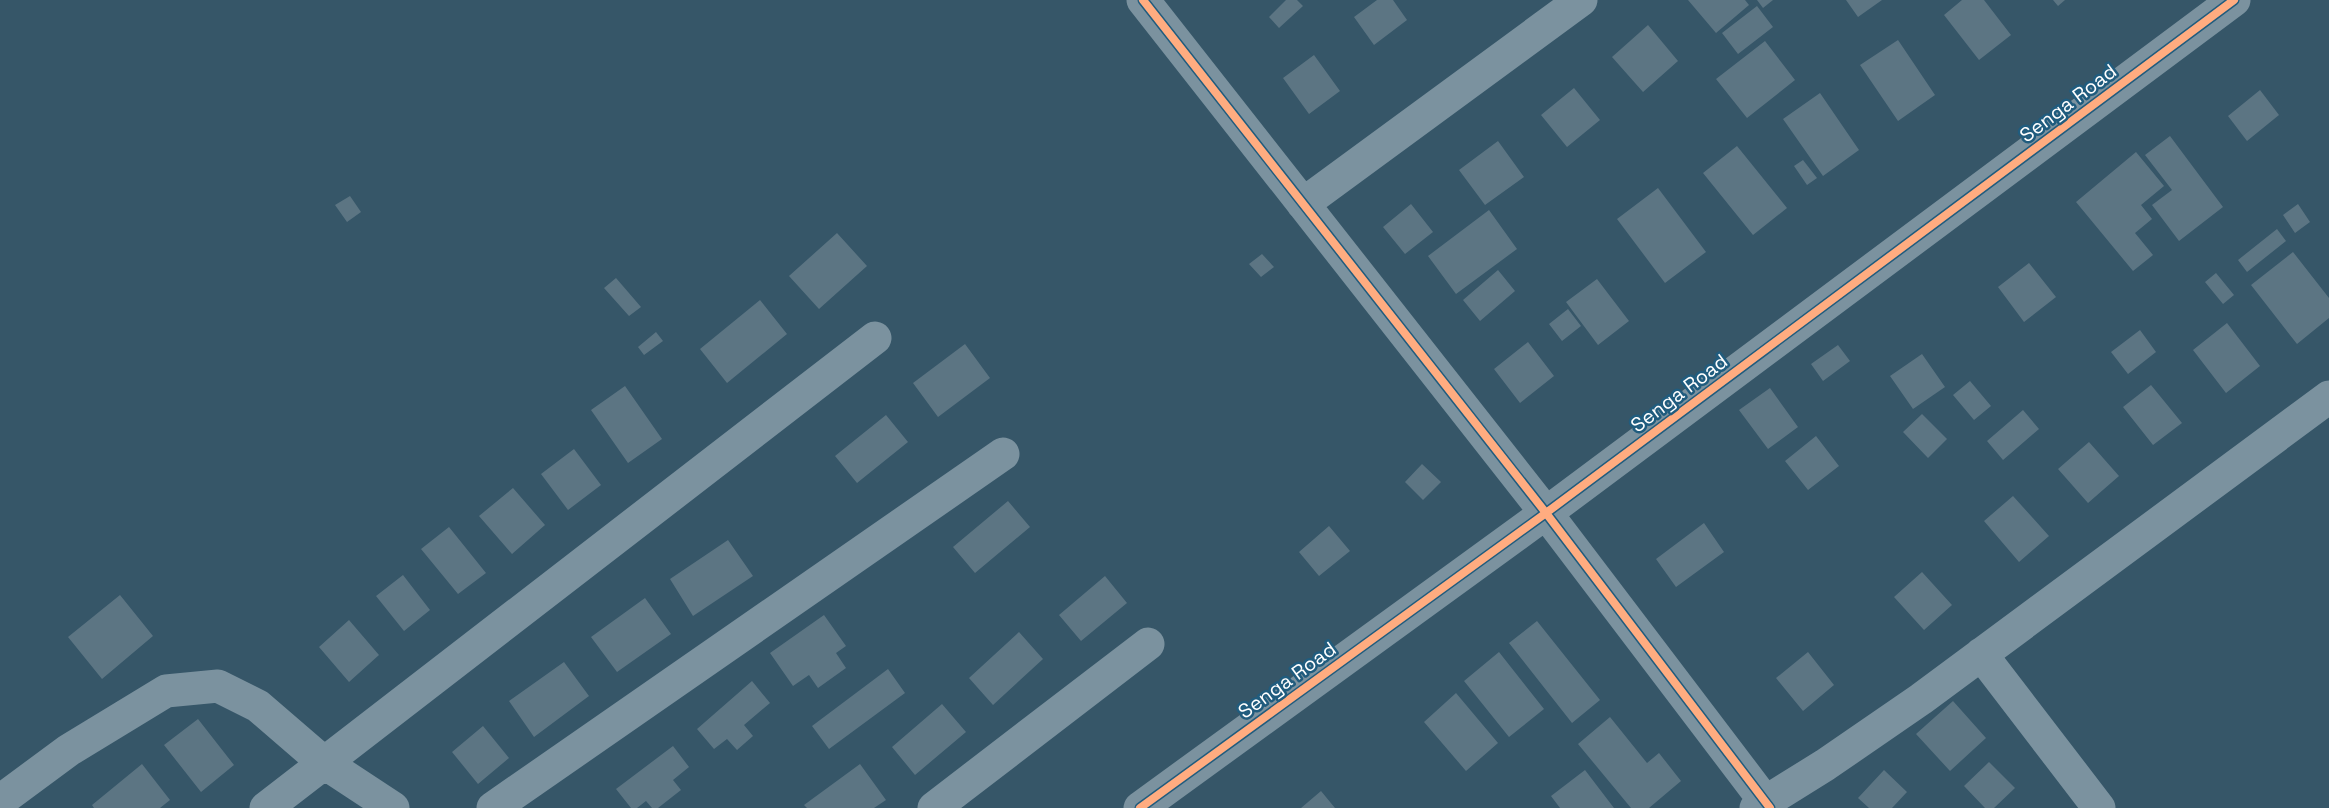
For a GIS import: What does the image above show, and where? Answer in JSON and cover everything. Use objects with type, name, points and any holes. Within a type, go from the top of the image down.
[{"type":"street","points":[[1143,0],[1546,513],[1764,806],[1921,699],[2329,397]]},
{"type":"street","points":[[1303,204],[1581,0]]},
{"type":"street","name":"Senga Road","points":[[1140,808],[1546,513],[2234,0]]},
{"type":"street","points":[[266,808],[875,338]]},
{"type":"street","points":[[494,808],[1003,454]]},
{"type":"street","points":[[934,808],[1148,644]]},
{"type":"street","points":[[1981,654],[2098,808]]},
{"type":"street","points":[[0,801],[69,750],[166,690],[218,687],[258,706],[323,762],[393,808]]},
{"type":"building","points":[[1286,0],[1297,0],[1303,6],[1279,28],[1269,17]]},
{"type":"building","points":[[1377,0],[1393,0],[1407,20],[1374,45],[1354,17]]},
{"type":"building","points":[[1688,0],[1745,0],[1749,5],[1716,33]]},
{"type":"building","points":[[1757,0],[1773,0],[1763,8]]},
{"type":"building","points":[[1846,0],[1882,0],[1858,17]]},
{"type":"building","points":[[1962,0],[1984,0],[2011,35],[1979,60],[1944,15]]},
{"type":"building","points":[[2053,0],[2065,0],[2058,6]]},
{"type":"building","points":[[1757,6],[1773,27],[1738,54],[1722,33]]},
{"type":"building","points":[[1648,25],[1678,61],[1643,92],[1612,57]]},
{"type":"building","points":[[1898,40],[1935,95],[1898,121],[1860,65]]},
{"type":"building","points":[[1765,41],[1795,80],[1747,118],[1716,79]]},
{"type":"building","points":[[1314,55],[1340,91],[1309,114],[1283,78]]},
{"type":"building","points":[[1574,88],[1600,120],[1567,147],[1541,115]]},
{"type":"building","points":[[2260,90],[2279,115],[2247,141],[2228,116]]},
{"type":"building","points":[[1820,93],[1859,150],[1823,176],[1783,119]]},
{"type":"building","points":[[2170,136],[2223,207],[2179,241],[2152,205],[2172,190],[2145,155]]},
{"type":"building","points":[[1498,141],[1524,177],[1485,205],[1459,170]]},
{"type":"building","points":[[1737,146],[1787,208],[1753,235],[1703,173]]},
{"type":"building","points":[[2136,152],[2164,186],[2141,205],[2152,219],[2135,233],[2153,255],[2133,271],[2076,202]]},
{"type":"building","points":[[1803,160],[1817,178],[1807,185],[1794,166]]},
{"type":"building","points":[[1658,188],[1706,252],[1665,283],[1617,219]]},
{"type":"building","points":[[350,196],[361,212],[347,222],[335,205]]},
{"type":"building","points":[[1411,204],[1433,232],[1405,254],[1383,227]]},
{"type":"building","points":[[2298,204],[2310,222],[2295,233],[2283,215]]},
{"type":"building","points":[[1489,210],[1517,249],[1456,294],[1428,256]]},
{"type":"building","points":[[2277,229],[2286,241],[2247,272],[2238,260]]},
{"type":"building","points":[[837,233],[867,266],[819,309],[789,276]]},
{"type":"building","points":[[2293,252],[2329,298],[2329,318],[2297,344],[2251,285]]},
{"type":"building","points":[[1262,254],[1274,267],[1261,277],[1249,264]]},
{"type":"building","points":[[2029,263],[2056,297],[2024,322],[1998,287]]},
{"type":"building","points":[[1498,270],[1515,291],[1480,321],[1463,300]]},
{"type":"building","points":[[2216,273],[2234,295],[2223,304],[2205,282]]},
{"type":"building","points":[[616,278],[641,307],[629,316],[604,288]]},
{"type":"building","points":[[1597,279],[1629,321],[1598,345],[1566,302]]},
{"type":"building","points":[[760,300],[787,334],[727,383],[700,349]]},
{"type":"building","points":[[1568,309],[1581,326],[1562,341],[1549,324]]},
{"type":"building","points":[[2227,323],[2260,366],[2226,393],[2193,350]]},
{"type":"building","points":[[2140,330],[2156,352],[2128,374],[2111,352]]},
{"type":"building","points":[[656,332],[663,341],[644,355],[638,347]]},
{"type":"building","points":[[1528,342],[1554,376],[1520,403],[1494,369]]},
{"type":"building","points":[[965,344],[990,378],[938,417],[913,383]]},
{"type":"building","points":[[1838,345],[1850,361],[1823,381],[1811,364]]},
{"type":"building","points":[[1922,354],[1945,387],[1913,409],[1890,376]]},
{"type":"building","points":[[1970,381],[1991,406],[1974,420],[1953,395]]},
{"type":"building","points":[[2151,385],[2182,423],[2153,445],[2123,407]]},
{"type":"building","points":[[625,386],[662,439],[628,463],[591,410]]},
{"type":"building","points":[[1770,388],[1798,427],[1768,449],[1739,410]]},
{"type":"building","points":[[2023,410],[2039,429],[2003,460],[1987,441]]},
{"type":"building","points":[[1922,414],[1947,439],[1928,458],[1903,432]]},
{"type":"building","points":[[886,415],[908,442],[857,483],[835,456]]},
{"type":"building","points":[[1816,436],[1839,466],[1808,490],[1785,461]]},
{"type":"building","points":[[2089,442],[2119,476],[2088,503],[2058,469]]},
{"type":"building","points":[[574,449],[601,485],[568,510],[541,474]]},
{"type":"building","points":[[1422,464],[1441,482],[1423,500],[1405,482]]},
{"type":"building","points":[[513,488],[545,525],[512,554],[479,516]]},
{"type":"building","points":[[2013,496],[2049,536],[2019,562],[1984,521]]},
{"type":"building","points":[[1008,501],[1030,527],[975,573],[953,547]]},
{"type":"building","points":[[1704,523],[1724,552],[1676,587],[1656,559]]},
{"type":"building","points":[[1329,526],[1350,551],[1319,576],[1299,552]]},
{"type":"building","points":[[449,527],[486,573],[458,594],[421,549]]},
{"type":"building","points":[[728,540],[753,576],[693,616],[670,579]]},
{"type":"building","points":[[1922,572],[1952,605],[1924,630],[1894,597]]},
{"type":"building","points":[[403,575],[430,610],[404,631],[376,596]]},
{"type":"building","points":[[1105,576],[1127,603],[1081,641],[1059,615]]},
{"type":"building","points":[[120,595],[153,636],[102,679],[68,637]]},
{"type":"building","points":[[645,598],[671,634],[617,672],[591,637]]},
{"type":"building","points":[[824,615],[846,646],[836,653],[846,668],[818,688],[809,675],[793,686],[770,653]]},
{"type":"building","points":[[349,620],[379,655],[349,682],[319,647]]},
{"type":"building","points":[[1537,621],[1600,700],[1572,723],[1509,643]]},
{"type":"building","points":[[1019,632],[1043,659],[993,705],[969,678]]},
{"type":"building","points":[[1499,652],[1544,709],[1509,737],[1464,681]]},
{"type":"building","points":[[1808,652],[1834,685],[1803,711],[1776,678]]},
{"type":"building","points":[[564,662],[589,696],[534,737],[509,701]]},
{"type":"building","points":[[888,669],[905,693],[829,749],[812,726]]},
{"type":"building","points":[[752,681],[770,703],[744,725],[753,736],[737,750],[727,739],[714,749],[697,729]]},
{"type":"building","points":[[1456,693],[1498,743],[1466,771],[1424,722]]},
{"type":"building","points":[[1953,701],[1986,738],[1950,771],[1916,734]]},
{"type":"building","points":[[942,704],[966,732],[915,775],[892,747]]},
{"type":"building","points":[[1610,717],[1647,763],[1659,753],[1681,781],[1649,808],[1631,808],[1578,744]]},
{"type":"building","points":[[198,719],[234,765],[201,792],[164,745]]},
{"type":"building","points":[[483,726],[509,758],[478,784],[452,752]]},
{"type":"building","points":[[673,746],[689,767],[673,780],[681,790],[658,808],[652,808],[646,801],[637,808],[631,808],[616,789]]},
{"type":"building","points":[[1989,762],[2015,788],[1994,808],[1985,808],[1964,786]]},
{"type":"building","points":[[142,764],[170,800],[160,808],[94,808],[92,805]]},
{"type":"building","points":[[860,764],[886,800],[874,808],[807,808],[804,805]]},
{"type":"building","points":[[1585,770],[1614,808],[1560,808],[1551,796]]},
{"type":"building","points":[[1884,770],[1907,792],[1892,808],[1869,808],[1858,798]]},
{"type":"building","points":[[1321,791],[1335,808],[1301,808]]},
{"type":"cycle path","points":[[1143,0],[1546,513],[1770,808]]},
{"type":"cycle path","points":[[1140,808],[1546,513],[2234,0]]}]
